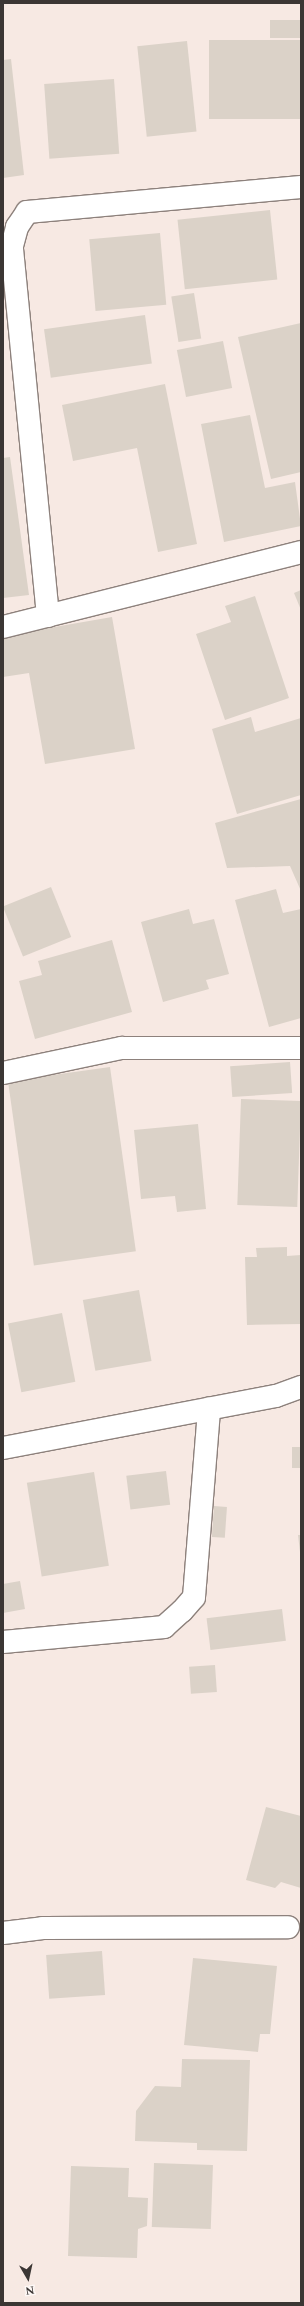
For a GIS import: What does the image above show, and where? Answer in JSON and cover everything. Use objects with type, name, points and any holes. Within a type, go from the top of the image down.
[{"type":"street","points":[[48,616],[12,246],[17,228],[27,212],[301,187]]},
{"type":"street","points":[[3,627],[301,552]]},
{"type":"street","points":[[3,1074],[122,1048],[301,1048]]},
{"type":"street","points":[[3,1448],[276,1396],[301,1387]]},
{"type":"street","points":[[3,1642],[164,1627],[182,1611],[194,1597],[209,1409]]},
{"type":"street","points":[[3,1933],[43,1928],[288,1927]]},
{"type":"building","points":[[270,20],[301,20],[301,38],[270,38]]},
{"type":"building","points":[[209,40],[301,40],[301,119],[209,119]]},
{"type":"building","points":[[187,41],[197,132],[147,137],[137,46]]},
{"type":"building","points":[[11,59],[24,175],[3,178],[3,60]]},
{"type":"building","points":[[114,79],[119,154],[49,159],[44,84]]},
{"type":"building","points":[[270,210],[277,280],[185,289],[178,220]]},
{"type":"building","points":[[160,233],[166,305],[96,311],[89,239]]},
{"type":"building","points":[[194,293],[201,338],[178,342],[171,297]]},
{"type":"building","points":[[145,315],[152,364],[51,378],[44,329]]},
{"type":"building","points":[[301,323],[301,472],[271,479],[238,337]]},
{"type":"building","points":[[223,341],[232,388],[186,397],[177,350]]},
{"type":"building","points":[[165,384],[197,544],[158,552],[137,448],[73,461],[62,405]]},
{"type":"building","points":[[250,415],[265,488],[295,482],[301,526],[224,542],[201,424]]},
{"type":"building","points":[[10,457],[29,595],[3,598],[3,458]]},
{"type":"building","points":[[301,590],[301,610],[294,593]]},
{"type":"building","points":[[255,596],[289,698],[225,720],[196,634],[231,622],[225,606]]},
{"type":"building","points":[[112,617],[135,749],[45,764],[29,673],[3,677],[3,636]]},
{"type":"building","points":[[251,717],[255,732],[301,718],[301,795],[237,814],[212,729]]},
{"type":"building","points":[[301,799],[301,891],[290,866],[227,868],[215,823]]},
{"type":"building","points":[[51,887],[71,937],[23,957],[3,906]]},
{"type":"building","points":[[276,889],[283,913],[301,909],[301,1018],[269,1027],[235,900]]},
{"type":"building","points":[[189,909],[193,924],[214,919],[229,974],[206,980],[209,989],[163,1002],[141,922]]},
{"type":"building","points":[[112,940],[132,1012],[35,1039],[19,981],[42,975],[38,961]]},
{"type":"building","points":[[290,1062],[292,1093],[232,1097],[230,1066]]},
{"type":"building","points":[[110,1067],[136,1251],[34,1266],[8,1081]]},
{"type":"building","points":[[241,1099],[301,1101],[297,1207],[237,1205]]},
{"type":"building","points":[[198,1124],[206,1209],[177,1212],[175,1196],[141,1199],[134,1130]]},
{"type":"building","points":[[287,1247],[287,1256],[301,1255],[301,1324],[247,1325],[245,1257],[257,1257],[256,1248]]},
{"type":"building","points":[[139,1290],[152,1361],[95,1371],[83,1300]]},
{"type":"building","points":[[62,1313],[75,1382],[21,1392],[8,1323]]},
{"type":"building","points":[[292,1447],[301,1447],[301,1468],[292,1468]]},
{"type":"building","points":[[166,1471],[170,1505],[130,1510],[126,1476]]},
{"type":"building","points":[[94,1472],[109,1566],[42,1576],[27,1483]]},
{"type":"building","points":[[214,1506],[227,1507],[225,1538],[212,1537]]},
{"type":"building","points":[[298,1535],[301,1535],[301,1552],[300,1552]]},
{"type":"building","points":[[20,1581],[25,1609],[3,1613],[3,1584]]},
{"type":"building","points":[[282,1609],[286,1641],[210,1650],[207,1618]]},
{"type":"building","points":[[215,1665],[217,1692],[191,1694],[189,1667]]},
{"type":"building","points":[[266,1807],[301,1816],[301,1888],[281,1882],[275,1888],[246,1880]]},
{"type":"building","points":[[102,1951],[105,1995],[49,1999],[46,1955]]},
{"type":"building","points":[[193,1958],[277,1966],[270,2034],[260,2034],[258,2052],[184,2045]]},
{"type":"building","points":[[182,2059],[250,2060],[247,2151],[197,2150],[197,2143],[135,2141],[136,2111],[155,2086],[181,2087]]},
{"type":"building","points":[[154,2163],[213,2165],[211,2229],[152,2227]]},
{"type":"building","points":[[71,2166],[129,2168],[128,2197],[148,2198],[147,2226],[138,2229],[137,2258],[68,2256]]}]
